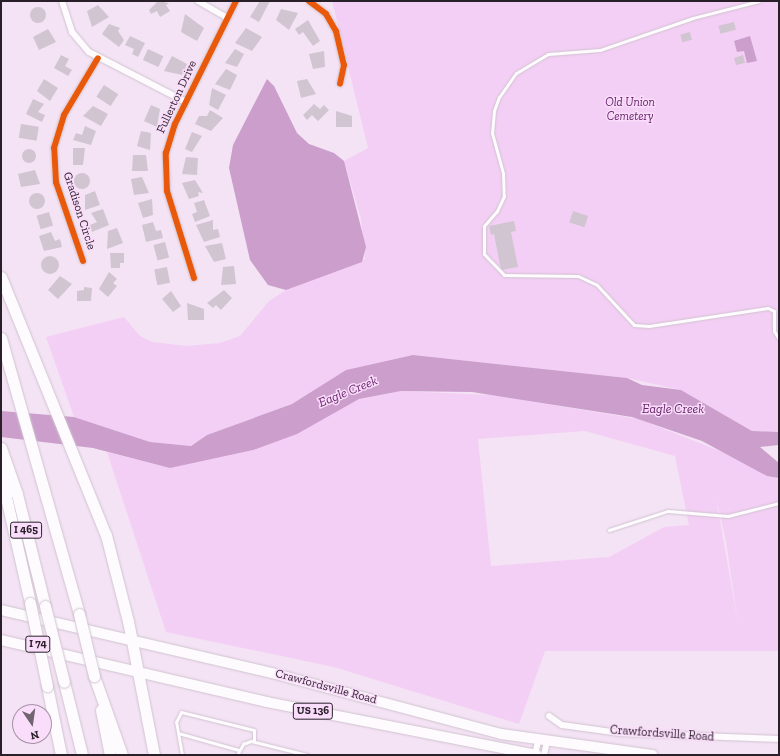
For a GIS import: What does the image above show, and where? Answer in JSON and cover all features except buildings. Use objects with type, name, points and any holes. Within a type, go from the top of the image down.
[{"type":"highway","points":[[1,277],[106,535],[154,755]]},
{"type":"highway","name":"I 465","points":[[1,338],[44,483],[79,614],[94,676],[110,755]]},
{"type":"highway","name":"I 465","points":[[2,451],[17,494],[82,755]]},
{"type":"highway","name":"I 74","points":[[2,451],[6,497],[30,603],[61,755]]},
{"type":"highway","points":[[94,676],[122,755]]},
{"type":"main road","name":"Crawfordsville Road","points":[[1,610],[130,640],[542,742],[653,755]]},
{"type":"main road","name":"Crawfordsville Road","points":[[1,640],[267,702],[536,755]]},
{"type":"street","points":[[62,1],[74,35],[98,58],[186,102]]},
{"type":"street","points":[[198,1],[228,18]]},
{"type":"street","name":"Fullerton Drive","points":[[194,278],[164,174],[170,137],[236,1]]},
{"type":"street","points":[[309,1],[326,14],[336,31],[344,65],[340,84]]},
{"type":"street","name":"Gradison Circle","points":[[83,261],[57,185],[53,154],[61,121],[98,58]]},
{"type":"street","name":"Crawfordsville Road","points":[[548,716],[562,725],[620,733],[779,739]]},
{"type":"street","points":[[536,755],[542,742]]},
{"type":"street","points":[[542,742],[544,755]]},
{"type":"lane","points":[[760,1],[693,18],[600,50],[548,54],[516,73],[498,98],[494,111],[492,133],[504,196],[497,211],[484,226],[484,254],[504,275],[532,273],[585,279],[607,292],[634,325],[649,326],[768,308],[774,311],[774,330],[779,339]]},
{"type":"lane","points":[[609,530],[668,511],[728,516],[779,503]]},
{"type":"lane","points":[[182,755],[176,720],[181,712],[254,730],[254,741]]},
{"type":"lane","points":[[178,733],[239,750]]},
{"type":"lane","points":[[237,755],[239,750],[254,741],[307,755]]},
{"type":"green space","name":"Old Union Cemetery","points":[[332,1],[779,1],[779,432],[752,431],[681,390],[627,378],[413,355],[346,370],[292,404],[207,435],[191,446],[150,442],[74,417],[46,337],[124,317],[140,336],[152,342],[187,346],[220,343],[240,336],[269,301],[286,290],[365,259],[361,219],[344,161],[368,148]]},
{"type":"green space","points":[[401,391],[491,395],[639,419],[735,457],[779,479],[779,651],[545,651],[519,724],[334,667],[166,632],[107,452],[170,468],[359,399]],"holes":[[[585,431],[675,456],[689,525],[664,527],[609,557],[491,566],[478,439]],[[716,498],[726,541],[737,618]]]},
{"type":"water","points":[[750,36],[757,61],[747,63],[744,51],[737,52],[734,41]]},
{"type":"water","points":[[267,79],[274,86],[297,133],[309,144],[334,153],[344,161],[366,247],[362,262],[286,290],[268,285],[250,260],[229,168],[233,145]]},
{"type":"water","name":"Eagle Creek","points":[[413,355],[627,378],[642,385],[681,390],[752,431],[779,432],[779,445],[760,447],[779,463],[779,478],[767,476],[702,441],[632,417],[472,392],[401,391],[359,399],[297,434],[253,450],[170,468],[93,448],[1,437],[1,411],[74,417],[150,442],[191,446],[207,435],[292,404],[346,370]]},
{"type":"cycle path","points":[[194,278],[167,191],[166,153],[175,124],[236,1]]},
{"type":"cycle path","points":[[309,1],[326,14],[336,31],[344,65],[340,84]]},
{"type":"cycle path","points":[[83,261],[56,182],[54,148],[64,115],[98,58]]}]
